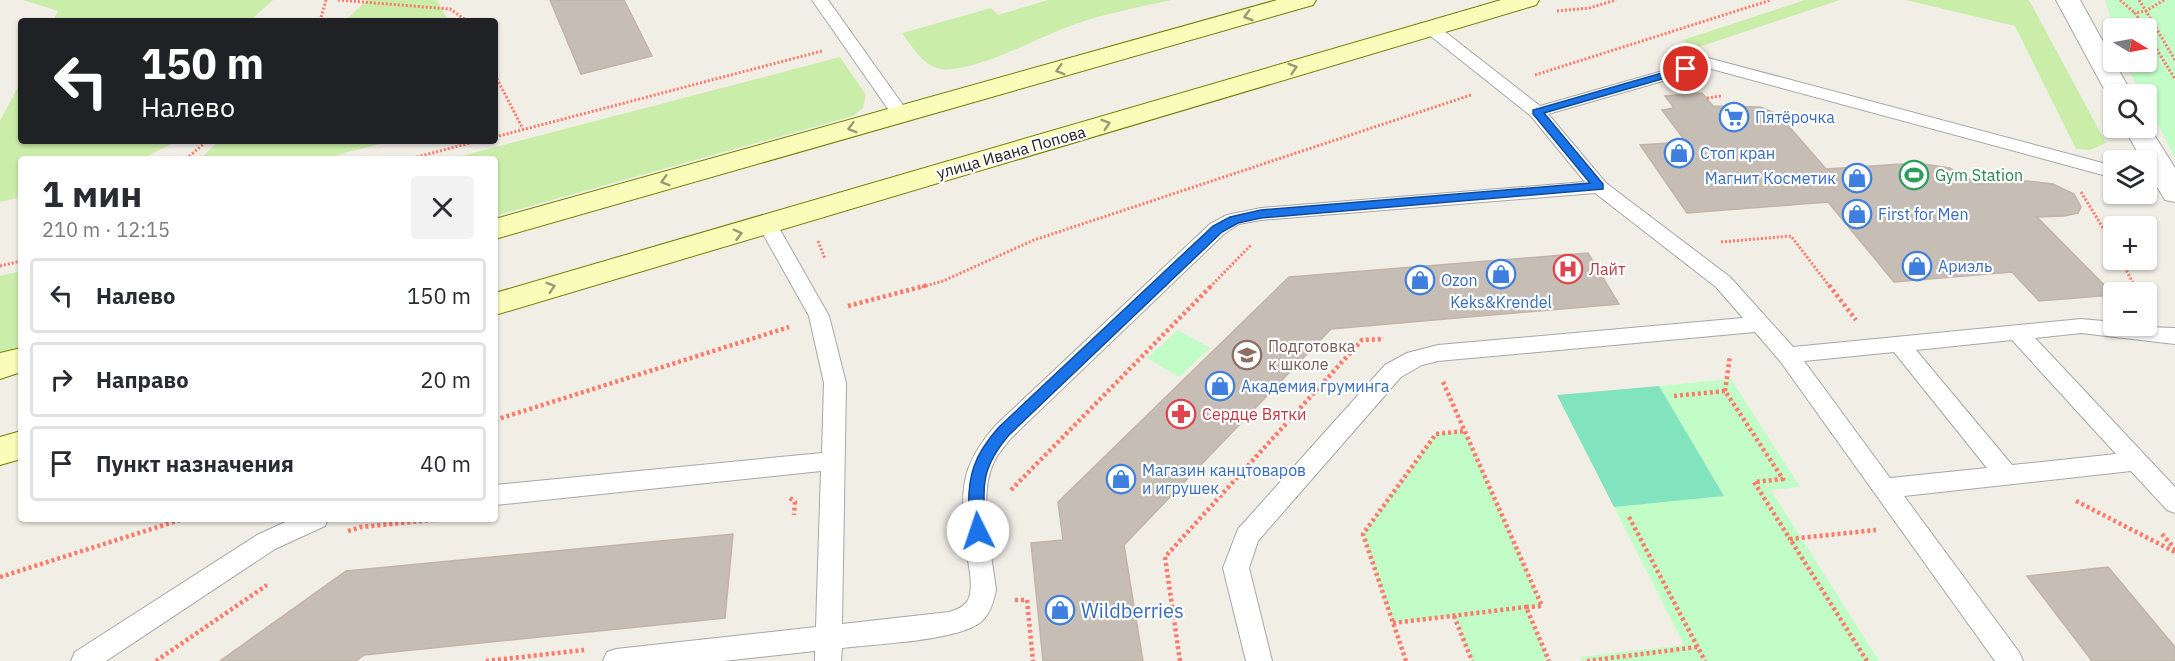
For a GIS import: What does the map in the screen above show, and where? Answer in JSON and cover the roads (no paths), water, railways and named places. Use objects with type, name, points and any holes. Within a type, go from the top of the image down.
[{"type":"main road","points":[[498,228],[1304,0]]},
{"type":"main road","name":"улица Ивана Попова","points":[[498,303],[1527,0]]},
{"type":"main road","points":[[0,366],[18,361]]},
{"type":"main road","points":[[0,451],[18,446]]},
{"type":"street","points":[[2068,0],[2114,84]]},
{"type":"street","points":[[2142,138],[2164,186]]},
{"type":"lane","points":[[820,0],[900,115]]},
{"type":"lane","points":[[1429,27],[1537,112],[1599,187],[1723,282],[1788,355],[2010,661]]},
{"type":"lane","points":[[1537,112],[1708,63],[2103,169]]},
{"type":"lane","points":[[616,661],[829,649],[966,619],[980,606],[983,590],[975,492],[979,471],[989,449],[1004,431],[1217,229],[1234,219],[1261,214],[1599,187]]},
{"type":"lane","points":[[768,225],[819,316],[835,383],[829,649]]},
{"type":"lane","points":[[1259,661],[1236,568],[1247,536],[1393,371],[1407,361],[1431,354],[1761,324]]},
{"type":"lane","points":[[1788,355],[2081,326],[2175,336]]},
{"type":"lane","points":[[2017,332],[2175,503]]},
{"type":"lane","points":[[1888,345],[2007,475]]},
{"type":"lane","points":[[498,495],[833,460]]},
{"type":"lane","points":[[1885,488],[2136,460]]},
{"type":"lane","points":[[84,661],[266,542],[309,522]]},
{"type":"place","name":"Пятёрочка","points":[[1734,117]]},
{"type":"place","name":"Стоп кран","points":[[1679,153]]},
{"type":"place","name":"Gym Station","points":[[1914,175]]},
{"type":"place","name":"Магнит Косметик","points":[[1857,178]]},
{"type":"place","name":"First for Men","points":[[1857,214]]},
{"type":"place","name":"Ариэль","points":[[1917,266]]},
{"type":"place","name":"Лайт","points":[[1568,269]]},
{"type":"place","name":"Keks&Krendel","points":[[1501,274]]},
{"type":"place","name":"Ozon","points":[[1420,280]]},
{"type":"place","name":"Подготовка к школе","points":[[1247,355]]},
{"type":"place","name":"Академия груминга","points":[[1220,386]]},
{"type":"place","name":"Сердце Вятки","points":[[1181,414]]},
{"type":"place","name":"Магазин канцтоваров и игрушек","points":[[1121,479]]},
{"type":"place","name":"Wildberries","points":[[1060,610]]}]
